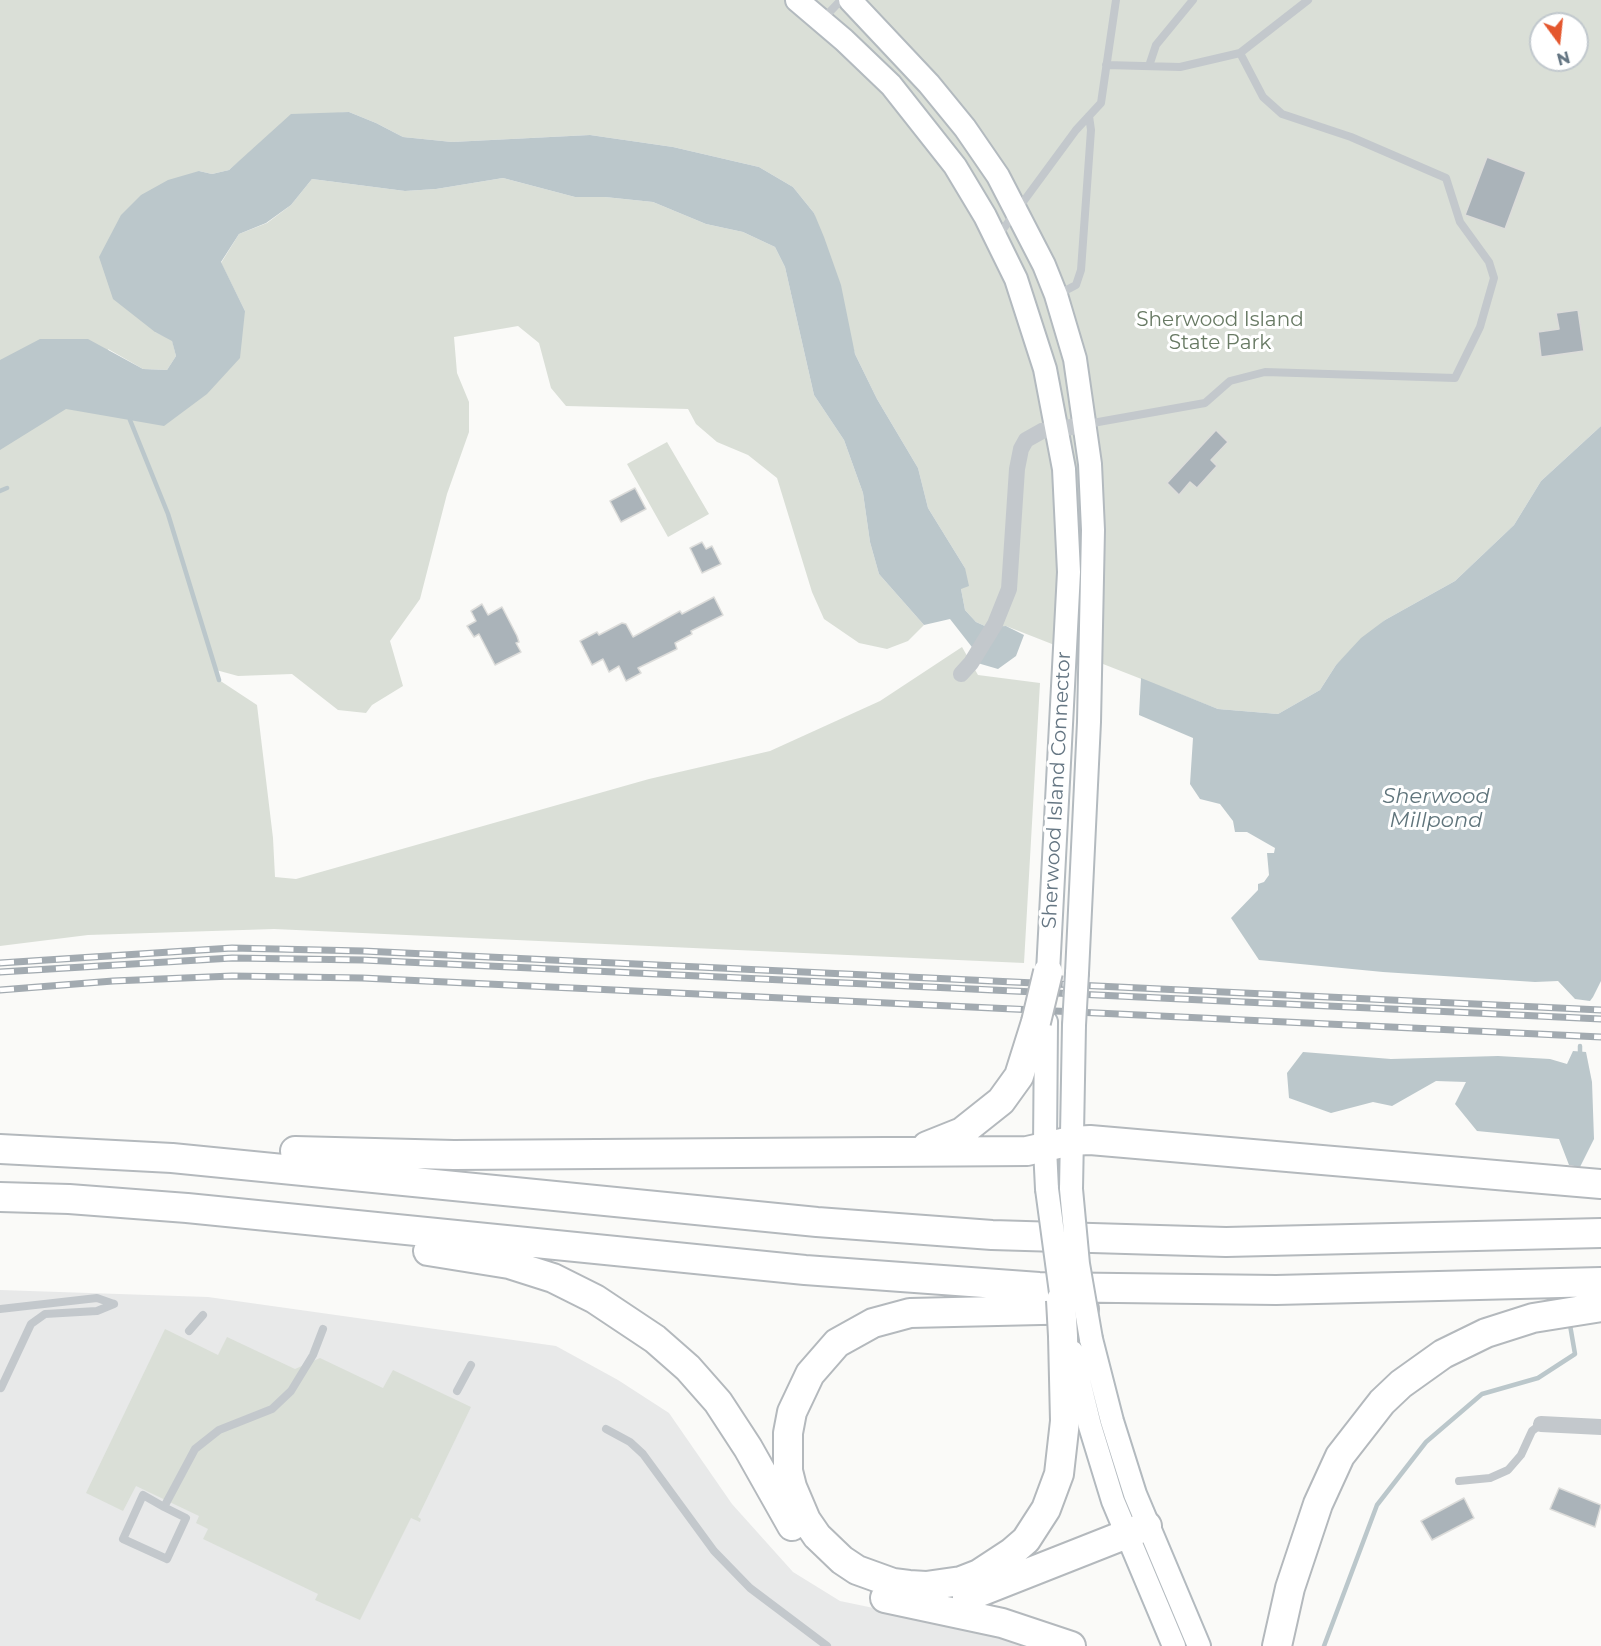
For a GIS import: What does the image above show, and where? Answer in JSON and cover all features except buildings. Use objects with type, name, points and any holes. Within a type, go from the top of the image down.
[{"type":"highway","points":[[910,1151],[962,1132],[990,1113],[1018,1076],[1041,1022],[1048,972]]},
{"type":"highway","points":[[0,1149],[254,1148],[334,1153],[434,1155],[1027,1152],[1058,1145],[1140,1144],[1601,1184]]},
{"type":"highway","points":[[54,1150],[184,1159],[805,1221],[992,1235],[1226,1242],[1601,1233]]},
{"type":"highway","points":[[0,1197],[69,1199],[921,1280],[1100,1290],[1335,1289],[1601,1282]]},
{"type":"highway","points":[[69,1199],[486,1259],[532,1270],[574,1287],[615,1311],[655,1339],[704,1385],[748,1448],[795,1531],[825,1567],[869,1593],[1002,1623],[1071,1646]]},
{"type":"highway","points":[[1061,1300],[1066,1336],[1065,1421],[1059,1474],[1046,1509],[1036,1525],[1011,1553],[979,1574],[961,1581],[926,1586],[893,1583],[857,1570],[842,1560],[817,1536],[806,1520],[788,1471],[788,1433],[792,1412],[810,1374],[822,1358],[855,1332],[891,1317],[921,1312],[1160,1307],[1335,1289]]},
{"type":"highway","points":[[1277,1646],[1298,1561],[1321,1496],[1340,1456],[1382,1402],[1433,1360],[1486,1333],[1533,1318],[1601,1307]]},
{"type":"highway","points":[[903,1602],[948,1601],[966,1597],[1137,1531]]},
{"type":"street","name":"Sherwood Island Connector","points":[[797,0],[822,20],[891,86],[930,132],[972,193],[997,238],[1028,309],[1059,429],[1068,510],[1069,572],[1048,972]]},
{"type":"street","name":"Sherwood Island Connector","points":[[850,0],[909,60],[965,128],[1018,210],[1056,296],[1075,359],[1086,424],[1092,495],[1092,576],[1089,722],[1077,973],[1074,1025],[1058,1145],[1047,1189],[1061,1300]]},
{"type":"street","points":[[961,674],[971,663],[995,624],[1009,589],[1017,469],[1021,449],[1033,435],[1086,424]]},
{"type":"street","name":"Sherwood Island Connector","points":[[1041,1022],[1058,1145],[1071,1189],[1078,1264],[1091,1339],[1115,1431],[1137,1531],[1174,1646]]},
{"type":"street","name":"Sherwood Island Connector","points":[[1066,1336],[1096,1446],[1137,1531],[1199,1646]]},
{"type":"street","points":[[1541,1424],[1601,1427]]},
{"type":"lane","points":[[822,20],[841,0]]},
{"type":"lane","points":[[997,238],[1101,103],[1116,0]]},
{"type":"lane","points":[[1149,66],[1156,45],[1193,0]]},
{"type":"lane","points":[[1106,65],[1180,67],[1240,52],[1308,0]]},
{"type":"lane","points":[[1086,424],[1204,403],[1230,381],[1265,372],[1455,378],[1480,327],[1494,278],[1489,262],[1460,222],[1446,178],[1351,137],[1282,114],[1263,97],[1240,52]]},
{"type":"lane","points":[[1056,296],[1076,285],[1081,270],[1091,130],[1089,116]]},
{"type":"lane","points":[[0,1309],[97,1298],[114,1304],[97,1311],[45,1314],[31,1324],[1,1388]]},
{"type":"lane","points":[[189,1331],[203,1315]]},
{"type":"lane","points":[[164,1507],[195,1449],[219,1430],[272,1409],[291,1391],[313,1355],[323,1329]]},
{"type":"lane","points":[[457,1391],[471,1365]]},
{"type":"lane","points":[[1459,1481],[1490,1478],[1508,1470],[1521,1455],[1532,1431],[1541,1424]]},
{"type":"lane","points":[[606,1429],[630,1442],[643,1454],[714,1551],[750,1588],[827,1646]]},
{"type":"lane","points":[[143,1495],[164,1507],[186,1518],[167,1559],[123,1539],[143,1495]]},
{"type":"shaded area","points":[[0,1290],[208,1297],[556,1346],[618,1380],[669,1413],[732,1504],[793,1572],[840,1601],[989,1632],[1026,1646],[0,1646]]},
{"type":"green space","name":"Sherwood Island State Park","points":[[0,0],[1601,0],[1601,426],[1541,481],[1514,525],[1455,581],[1385,620],[1336,665],[1320,690],[1278,714],[1218,709],[1006,626],[987,627],[976,622],[965,610],[961,589],[965,568],[928,508],[918,468],[877,399],[855,354],[814,213],[793,187],[759,167],[673,147],[590,135],[452,142],[403,137],[349,112],[328,114],[260,144],[229,170],[212,174],[199,171],[155,332],[172,340],[176,356],[167,370],[143,369],[108,349],[130,420],[245,311],[221,263],[239,234],[267,223],[291,205],[312,179],[405,191],[436,189],[503,178],[575,197],[605,197],[653,202],[706,224],[743,232],[775,247],[785,267],[814,395],[844,440],[863,493],[870,542],[879,574],[924,625],[908,641],[887,649],[859,643],[824,619],[812,592],[777,478],[748,455],[717,442],[696,424],[688,409],[566,406],[551,388],[539,343],[518,326],[454,337],[457,373],[469,402],[469,432],[447,494],[420,599],[390,641],[403,686],[372,705],[366,713],[338,710],[292,674],[238,676],[216,670],[219,680],[257,705],[273,838],[275,877],[296,879],[649,779],[770,751],[880,701],[962,647],[978,675],[1040,683],[1024,963],[274,929],[88,935],[0,946]]},
{"type":"green space","points":[[667,442],[709,514],[668,537],[627,464]]},
{"type":"green space","points":[[165,1329],[218,1355],[227,1337],[295,1369],[320,1358],[383,1388],[393,1370],[471,1407],[418,1517],[421,1519],[420,1522],[411,1518],[360,1620],[315,1600],[318,1594],[203,1539],[208,1529],[196,1523],[199,1516],[136,1486],[123,1511],[86,1493]]},
{"type":"water","points":[[349,112],[403,137],[452,142],[590,135],[673,147],[759,167],[793,187],[814,213],[824,237],[841,285],[855,354],[877,399],[918,468],[928,508],[965,568],[969,586],[961,589],[965,610],[976,622],[987,627],[1006,626],[1024,635],[1016,656],[998,669],[974,662],[975,651],[950,619],[924,625],[879,574],[870,542],[863,493],[844,440],[814,395],[785,267],[775,247],[743,232],[706,224],[653,202],[605,197],[575,197],[503,178],[436,189],[405,191],[312,179],[291,205],[266,223],[239,234],[221,262],[245,311],[240,358],[207,394],[164,426],[66,409],[0,450],[0,360],[40,339],[88,339],[143,369],[167,370],[176,356],[172,341],[155,332],[113,299],[99,257],[121,215],[141,195],[168,180],[199,171],[212,174],[229,170],[291,114]]},
{"type":"water","name":"Sherwood Millpond","points":[[1601,426],[1601,981],[1593,997],[1590,1001],[1575,999],[1558,981],[1535,982],[1383,972],[1259,960],[1231,918],[1258,890],[1258,884],[1264,882],[1269,875],[1267,853],[1274,853],[1275,848],[1247,832],[1235,832],[1233,821],[1220,804],[1200,799],[1190,784],[1193,738],[1139,715],[1141,678],[1218,709],[1278,714],[1320,690],[1336,665],[1361,638],[1385,620],[1455,581],[1514,525],[1541,481]]},
{"type":"water","points":[[1573,1051],[1586,1052],[1592,1082],[1594,1139],[1580,1167],[1569,1165],[1559,1139],[1477,1131],[1455,1104],[1466,1082],[1436,1081],[1392,1106],[1373,1102],[1331,1113],[1289,1098],[1287,1073],[1303,1052],[1391,1059],[1498,1056],[1550,1059],[1567,1064]]},
{"type":"waterway","points":[[130,420],[168,514],[219,680]]},
{"type":"waterway","points":[[0,491],[7,488]]},
{"type":"waterway","points":[[1580,1046],[1580,1055]]},
{"type":"waterway","points":[[1324,1646],[1377,1505],[1426,1442],[1482,1394],[1538,1378],[1575,1354],[1570,1325]]},
{"type":"railway","points":[[0,963],[232,948],[363,951],[1601,1010]]},
{"type":"railway","points":[[0,972],[232,958],[363,960],[1601,1019]]},
{"type":"railway","points":[[0,990],[113,981],[232,976],[362,978],[1601,1037]]}]
